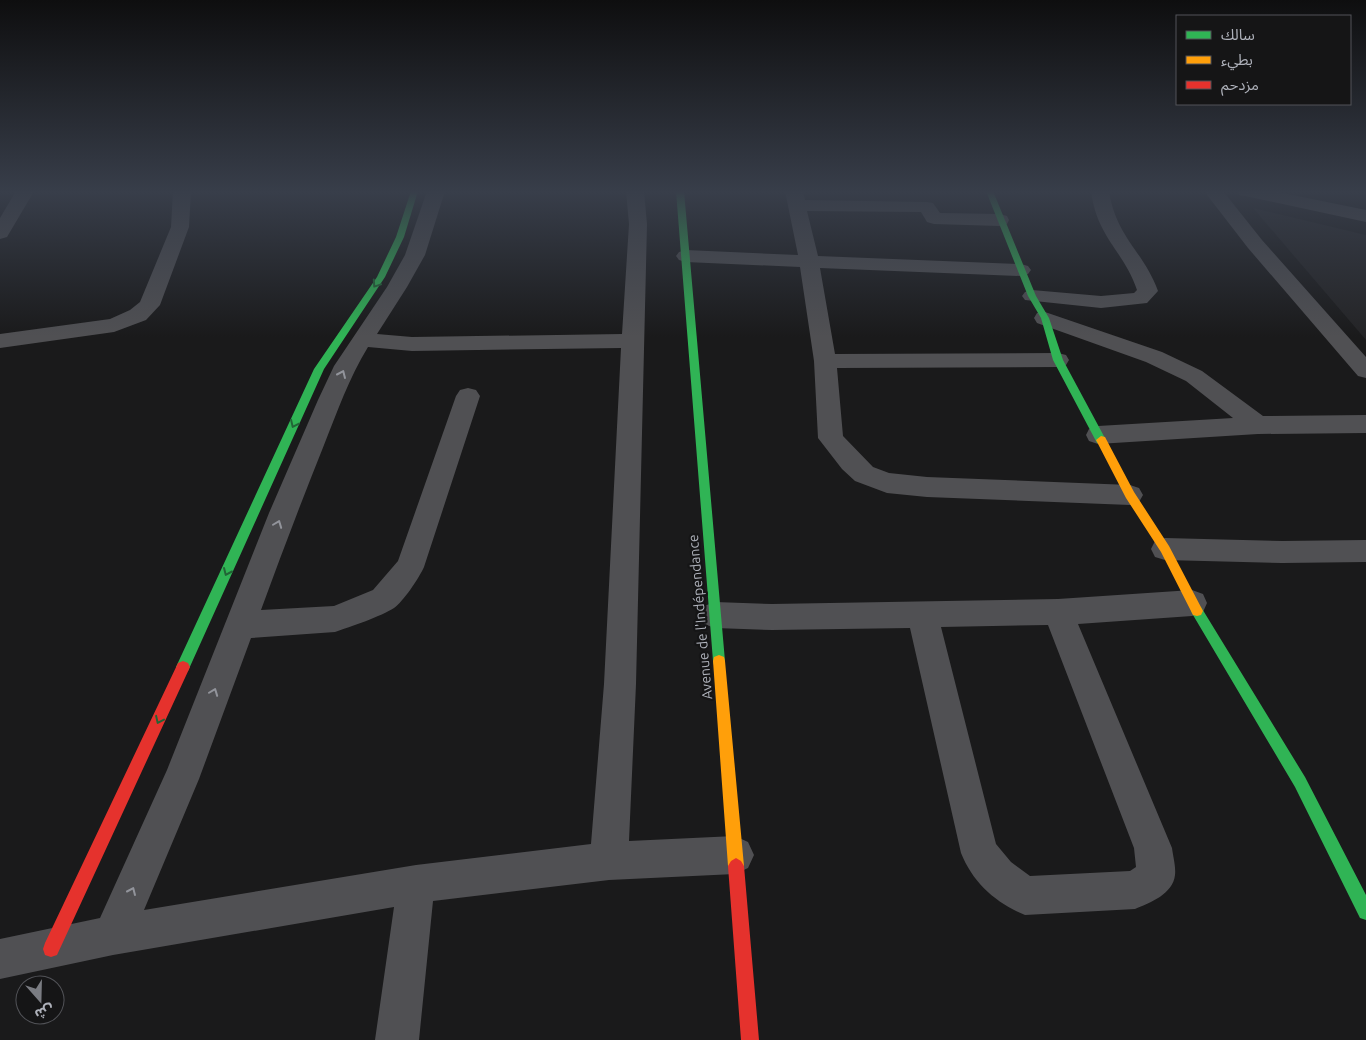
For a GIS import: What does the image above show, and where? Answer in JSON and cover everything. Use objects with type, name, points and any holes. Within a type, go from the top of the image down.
[{"type":"street","points":[[0,341],[114,326],[138,315],[149,305],[175,240]]},
{"type":"street","points":[[51,949],[164,709],[319,370],[380,278],[399,240]]},
{"type":"street","points":[[113,935],[181,779],[283,513],[345,366],[397,287],[415,255],[420,240]]},
{"type":"street","points":[[609,861],[620,684],[637,240]]},
{"type":"street","name":"Avenue de l'Indépendance","points":[[684,240],[750,1040]]},
{"type":"street","points":[[804,240],[825,361],[832,438],[851,462],[864,474],[887,483],[927,487],[1130,496]]},
{"type":"street","points":[[1008,240],[1032,296],[1045,318],[1058,360],[1130,496],[1165,549],[1192,603],[1300,782],[1366,912]]},
{"type":"street","points":[[1032,296],[1101,302],[1140,299],[1148,291],[1144,279],[1116,240]]},
{"type":"street","points":[[1251,240],[1366,371]]},
{"type":"street","points":[[686,256],[1021,270]]},
{"type":"street","points":[[1045,318],[1154,357],[1194,376],[1258,425]]},
{"type":"street","points":[[361,340],[412,344],[632,341]]},
{"type":"street","points":[[825,361],[1058,360]]},
{"type":"street","points":[[240,625],[335,619],[384,600],[410,567],[468,396]]},
{"type":"street","points":[[1098,435],[1258,425],[1366,424]]},
{"type":"street","points":[[1165,549],[1282,552],[1366,551]]},
{"type":"street","points":[[716,615],[772,617],[1058,612],[1192,603]]},
{"type":"street","points":[[922,614],[980,853],[997,876],[1025,896],[1136,890],[1156,876],[1153,848],[1058,612]]},
{"type":"street","points":[[0,959],[113,935],[416,884],[609,861],[735,855]]},
{"type":"street","points":[[397,1040],[416,884]]},
{"type":"shaded area","points":[[1280,240],[1366,240],[1366,340]]},
{"type":"traffic: fast","points":[[183,667],[319,369],[381,277],[399,240]]},
{"type":"traffic: fast","points":[[684,240],[719,661]]},
{"type":"traffic: fast","points":[[1009,240],[1032,296],[1045,318],[1058,360],[1101,440]]},
{"type":"traffic: fast","points":[[1197,611],[1300,782],[1366,912]]},
{"type":"traffic: slow","points":[[1101,440],[1130,495],[1165,549],[1197,611]]},
{"type":"traffic: slow","points":[[719,661],[736,866]]},
{"type":"traffic: jam","points":[[51,949],[183,667]]},
{"type":"traffic: jam","points":[[736,866],[750,1040]]}]
